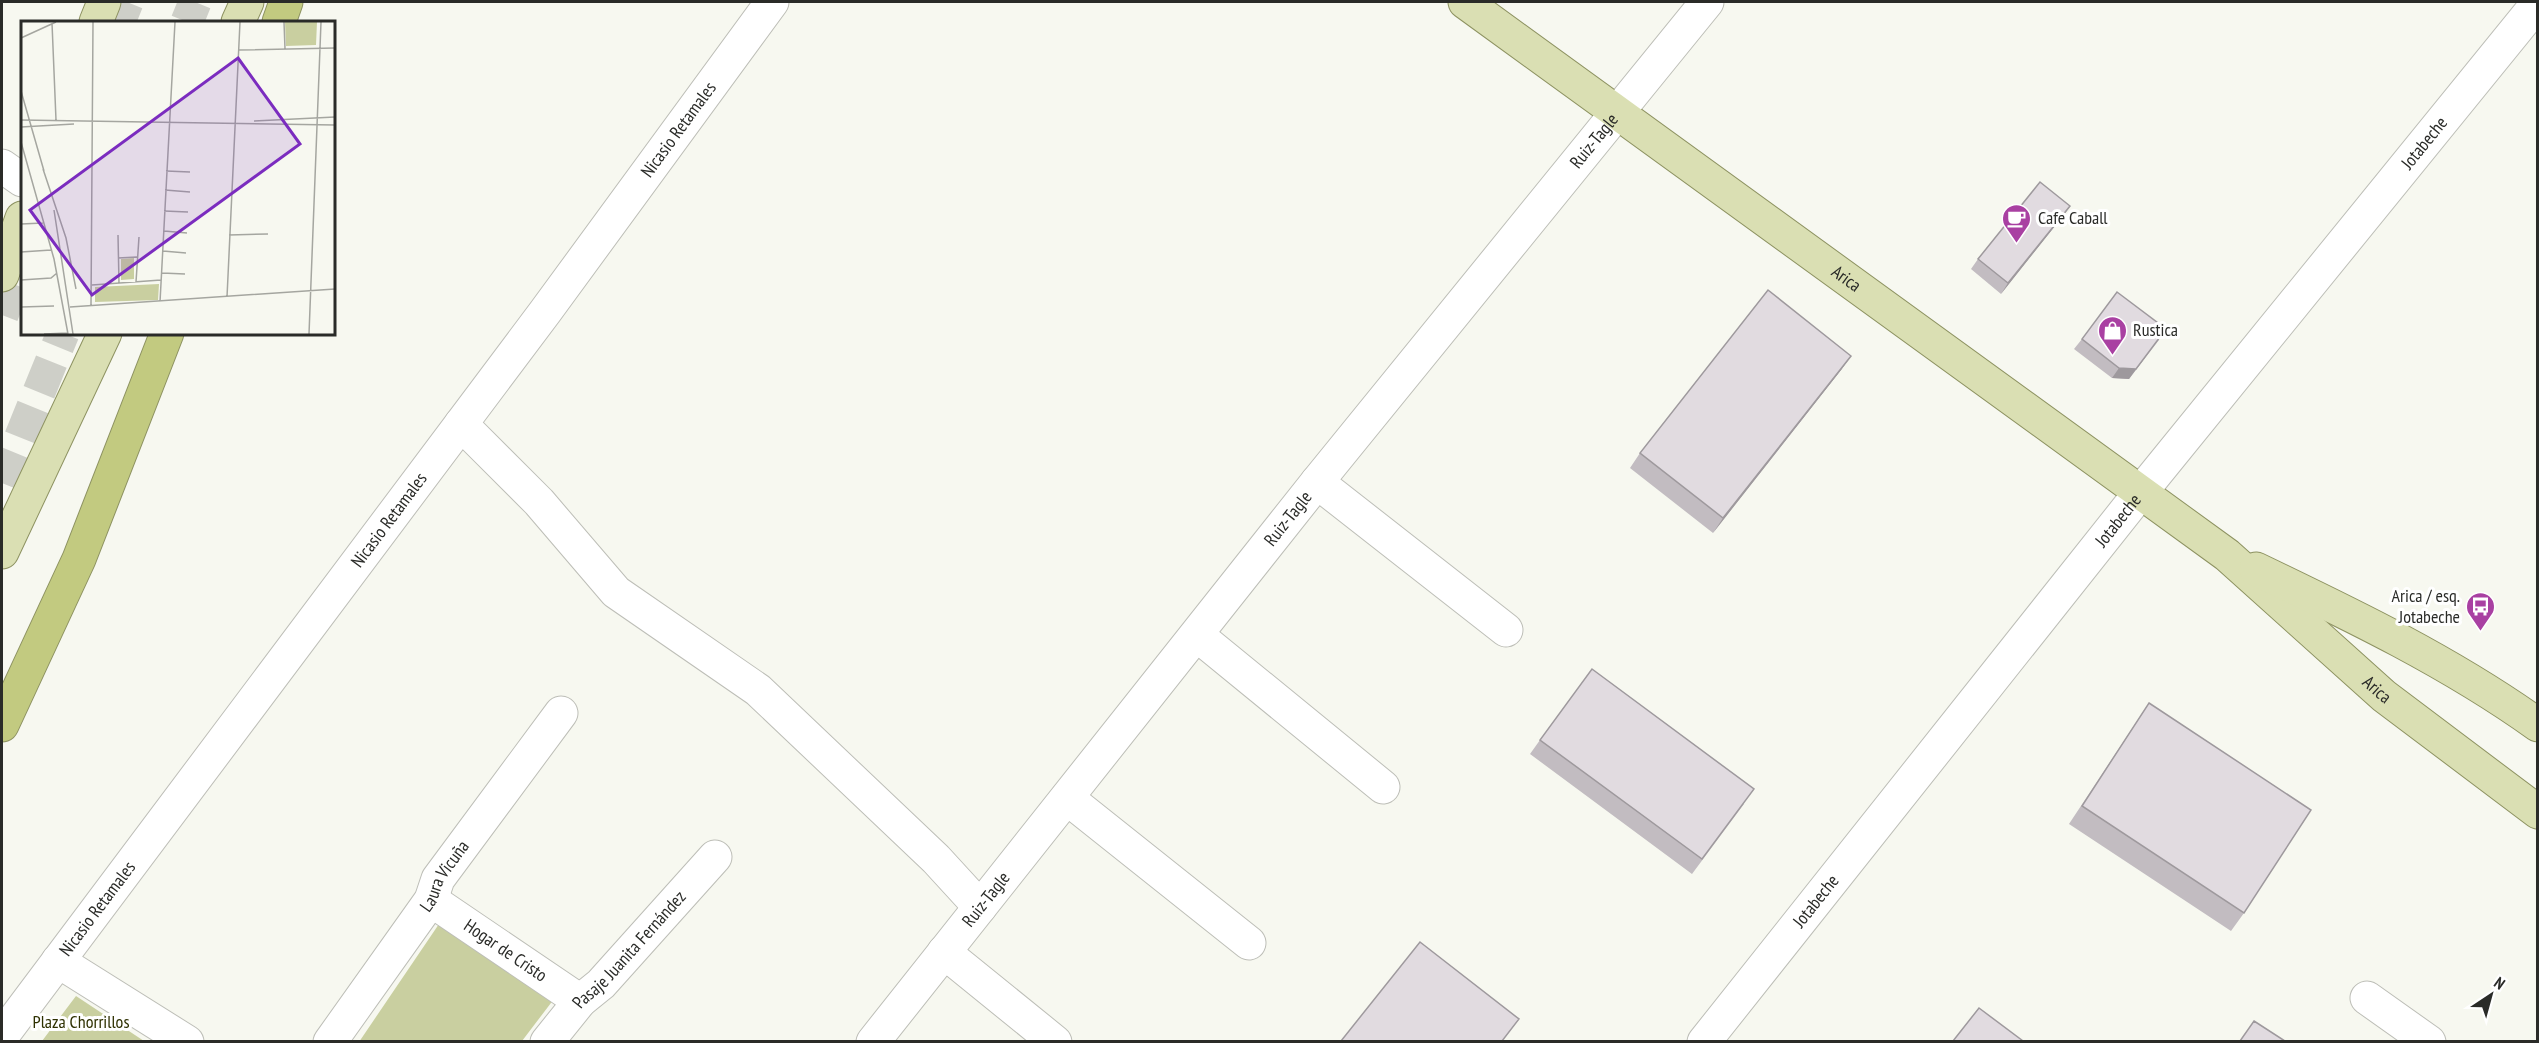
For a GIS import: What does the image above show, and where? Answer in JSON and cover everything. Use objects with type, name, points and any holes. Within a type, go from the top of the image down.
[{"type":"highway","points":[[279,21],[286,2]]},
{"type":"highway","points":[[2,725],[79,559],[167,334]]},
{"type":"main road","points":[[96,21],[104,2]]},
{"type":"main road","points":[[238,21],[247,2]]},
{"type":"main road","name":"Arica","points":[[1465,2],[2227,555],[2384,696],[2538,812]]},
{"type":"main road","points":[[2,275],[21,221]]},
{"type":"main road","points":[[2,552],[105,334]]},
{"type":"main road","name":"Arica","points":[[2227,555],[2387,634],[2452,670],[2538,724]]},
{"type":"street","name":"Nicasio Retamales","points":[[2,1036],[461,424],[772,2]]},
{"type":"street","name":"Ruiz-Tagle","points":[[873,1041],[1317,482],[1707,2]]},
{"type":"street","name":"Jotabeche","points":[[1704,1041],[2140,493],[2538,3]]},
{"type":"street","points":[[2,166],[21,179]]},
{"type":"street","points":[[461,424],[539,502],[616,592],[758,690],[936,859],[980,907]]},
{"type":"street","points":[[1317,482],[1506,630]]},
{"type":"street","points":[[1197,635],[1383,787]]},
{"type":"street","name":"Laura Vicuña","points":[[330,1041],[431,900],[438,879],[561,713]]},
{"type":"street","points":[[1067,798],[1249,943]]},
{"type":"street","name":"Pasaje Juanita Fernández","points":[[547,1041],[580,1001],[601,984],[715,857]]},
{"type":"street","name":"Hogar de Cristo","points":[[431,900],[580,1001]]},
{"type":"street","points":[[944,952],[1055,1041]]},
{"type":"street","points":[[58,961],[187,1041]]},
{"type":"street","points":[[2367,998],[2429,1041]]},
{"type":"green space","points":[[441,921],[554,999],[522,1041],[359,1042]]},
{"type":"green space","name":"Plaza Chorrillos","points":[[76,996],[144,1041],[42,1041]]},
{"type":"building","name":"Cafe Caball","points":[[2040,182],[2070,206],[2008,283],[1978,259]]},
{"type":"building","points":[[1768,290],[1851,356],[1723,518],[1640,453]]},
{"type":"building","points":[[2117,292],[2166,329],[2136,369],[2119,368],[2082,339]]},
{"type":"building","points":[[1592,669],[1754,789],[1702,859],[1540,740]]},
{"type":"building","points":[[2149,703],[2311,810],[2244,913],[2082,806]]},
{"type":"building","points":[[1420,942],[1519,1019],[1502,1041],[1341,1041]]},
{"type":"building","points":[[1979,1008],[2023,1041],[1953,1041]]},
{"type":"building","points":[[2254,1021],[2285,1041],[2240,1041]]},
{"type":"tunnel","points":[[119,21],[127,2]]},
{"type":"tunnel","points":[[187,21],[195,2]]},
{"type":"tunnel","points":[[2,315],[21,267]]},
{"type":"tunnel","points":[[2,483],[63,334]]},
{"type":"place","name":"Cafe Caball","points":[[2017,244]]},
{"type":"place","name":"Rustica","points":[[2112,356]]},
{"type":"place","name":"Arica / esq. Jotabeche","points":[[2481,632]]}]
